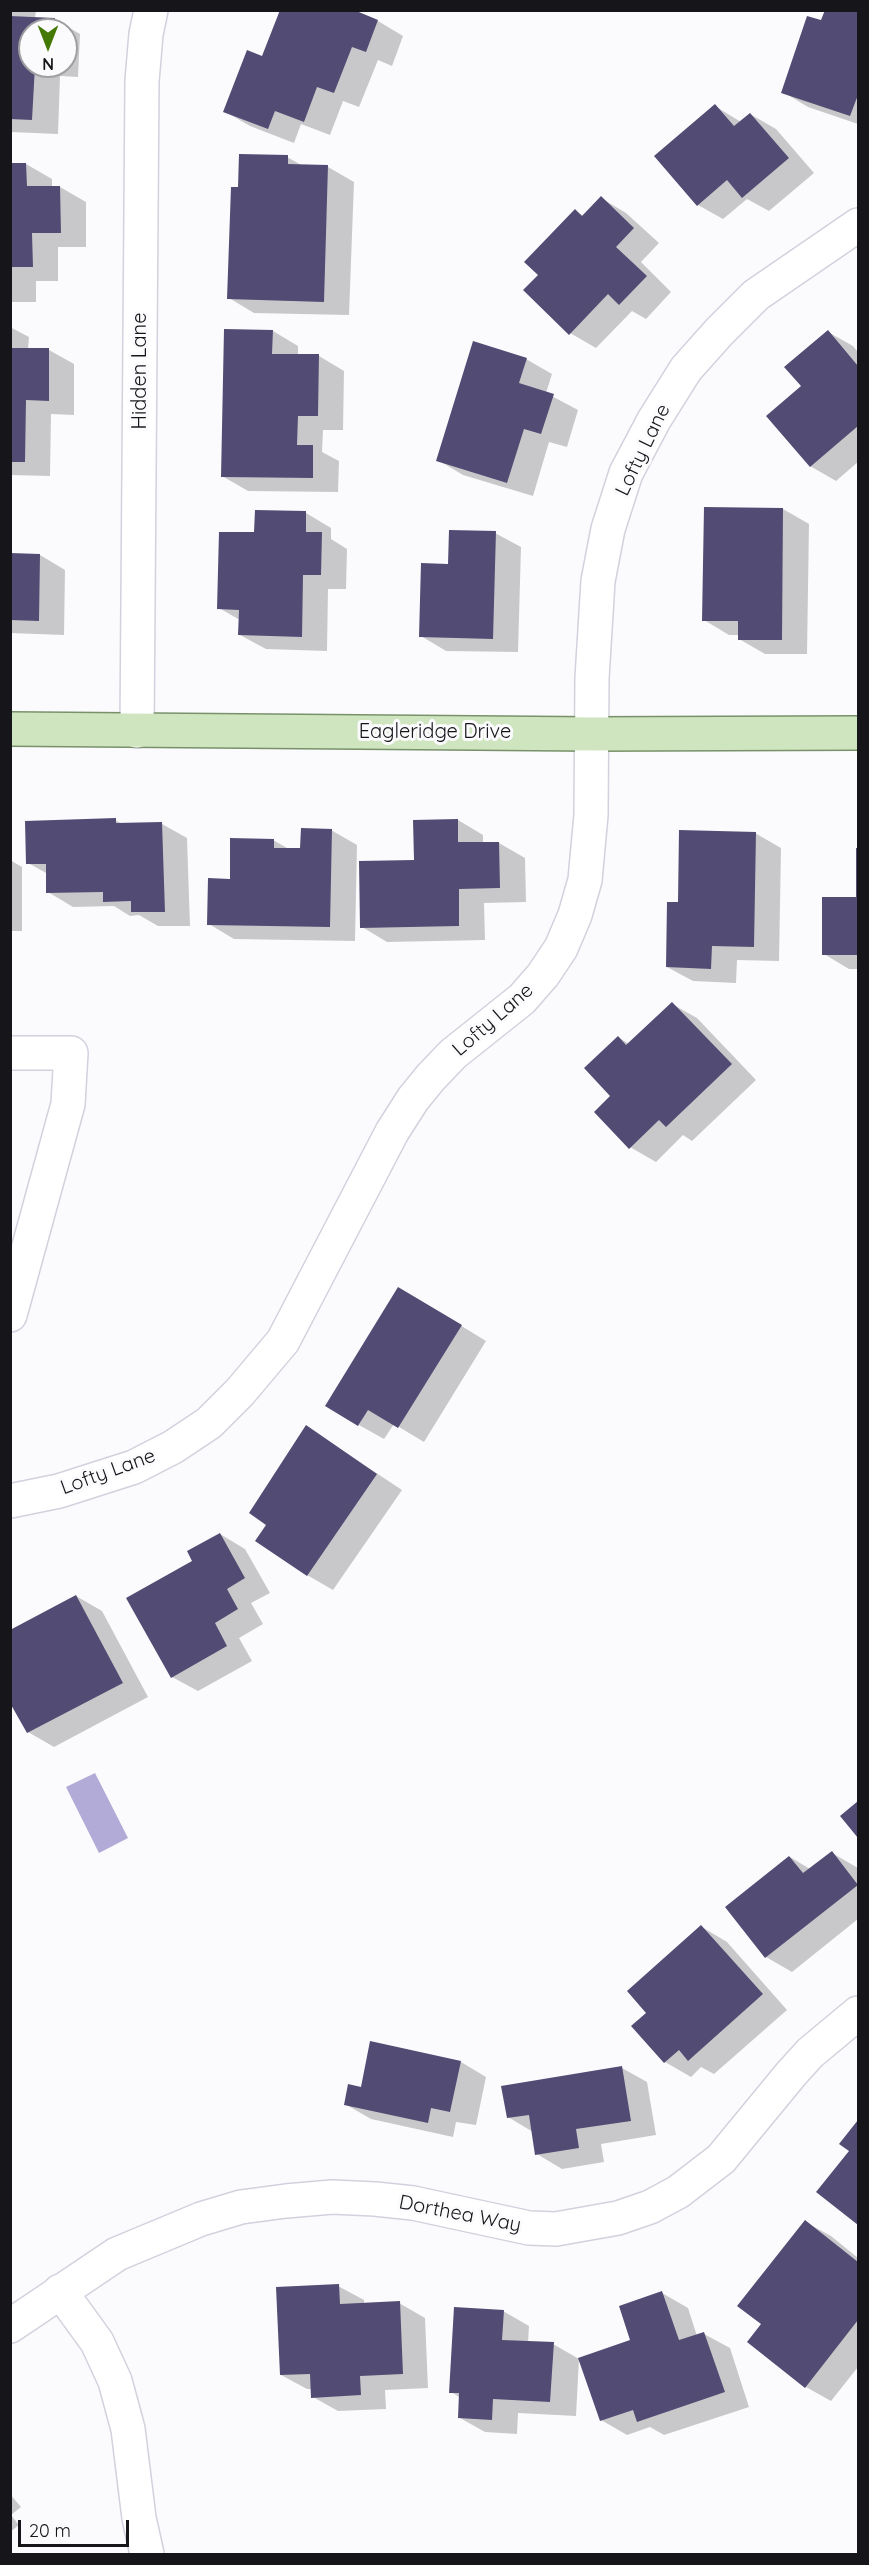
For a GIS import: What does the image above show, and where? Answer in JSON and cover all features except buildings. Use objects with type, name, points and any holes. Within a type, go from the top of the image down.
[{"type":"main road","name":"Eagleridge Drive","points":[[10,729],[592,734],[858,733]]},
{"type":"street","name":"Hidden Lane","points":[[137,731],[142,81],[146,34],[151,10]]},
{"type":"street","name":"Lofty Lane","points":[[10,1501],[96,1481],[135,1467],[173,1448],[209,1423],[256,1374],[283,1341],[392,1132],[430,1077],[453,1054],[522,999],[543,975],[561,948],[578,906],[590,846],[593,648],[598,581],[608,529],[626,473],[654,420],[686,369],[719,332],[756,295],[858,225]]},
{"type":"street","points":[[10,1053],[71,1053],[68,1104],[10,1315]]},
{"type":"street","name":"Dorthea Way","points":[[10,2326],[117,2254],[201,2219],[241,2207],[286,2200],[332,2198],[394,2201],[529,2228],[556,2229],[618,2218],[650,2207],[678,2192],[721,2159],[791,2073],[810,2053],[858,2013]]},
{"type":"street","points":[[60,2291],[97,2342],[115,2381],[128,2429],[139,2518],[147,2554]]},
{"type":"shaded area","points":[[95,1773],[128,1838],[99,1853],[66,1787]]}]
